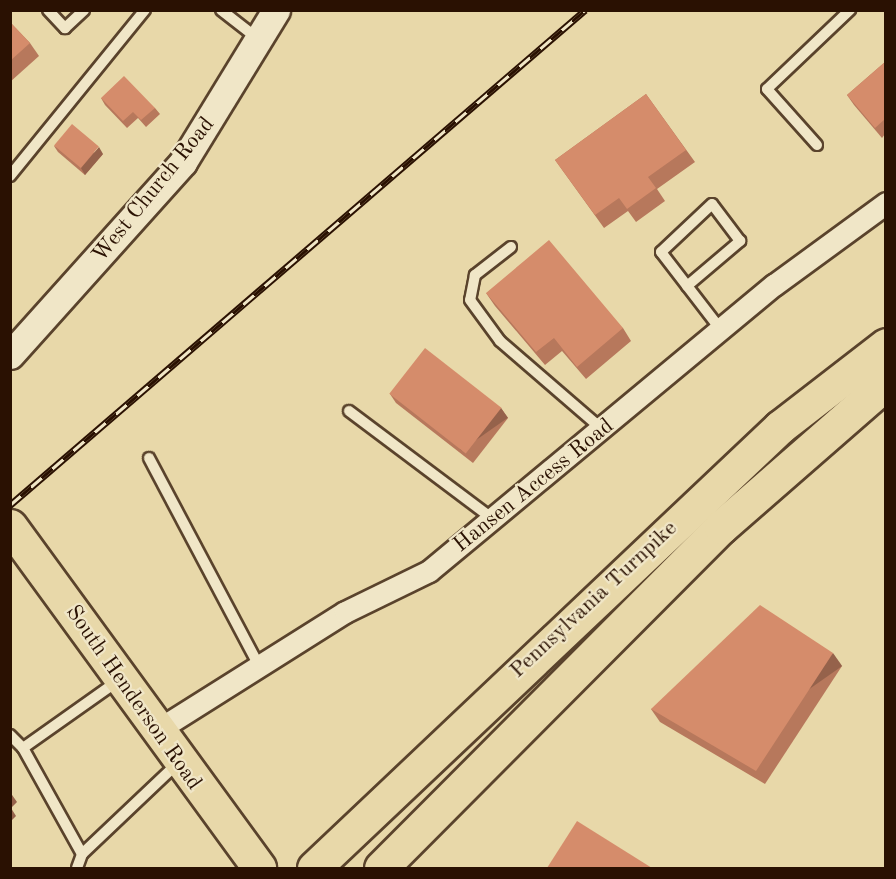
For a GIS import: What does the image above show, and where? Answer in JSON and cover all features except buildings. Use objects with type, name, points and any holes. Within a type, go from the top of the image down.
[{"type":"main road","name":"Pennsylvania Turnpike","points":[[314,868],[350,830],[780,428],[885,345]]},
{"type":"main road","name":"Pennsylvania Turnpike","points":[[383,866],[721,527],[885,383]]},
{"type":"main road","name":"South Henderson Road","points":[[10,526],[178,763],[259,868]]},
{"type":"street","name":"West Church Road","points":[[10,354],[183,162],[260,40],[276,10]]},
{"type":"street","name":"Hansen Access Road","points":[[156,731],[345,612],[429,572],[721,330],[885,203]]},
{"type":"lane","points":[[48,10],[64,28],[84,10]]},
{"type":"lane","points":[[10,176],[145,10]]},
{"type":"lane","points":[[221,10],[260,40]]},
{"type":"lane","points":[[817,145],[767,89],[850,10]]},
{"type":"lane","points":[[687,286],[740,241],[712,204],[661,252],[687,286],[721,330]]},
{"type":"lane","points":[[511,247],[475,275],[470,300],[500,341],[603,430]]},
{"type":"lane","points":[[349,411],[493,519]]},
{"type":"lane","points":[[150,458],[259,666]]},
{"type":"lane","points":[[23,748],[120,680]]},
{"type":"lane","points":[[10,735],[23,748],[82,854]]},
{"type":"lane","points":[[77,868],[82,854],[178,763]]},
{"type":"railway","points":[[10,505],[585,10]]}]
